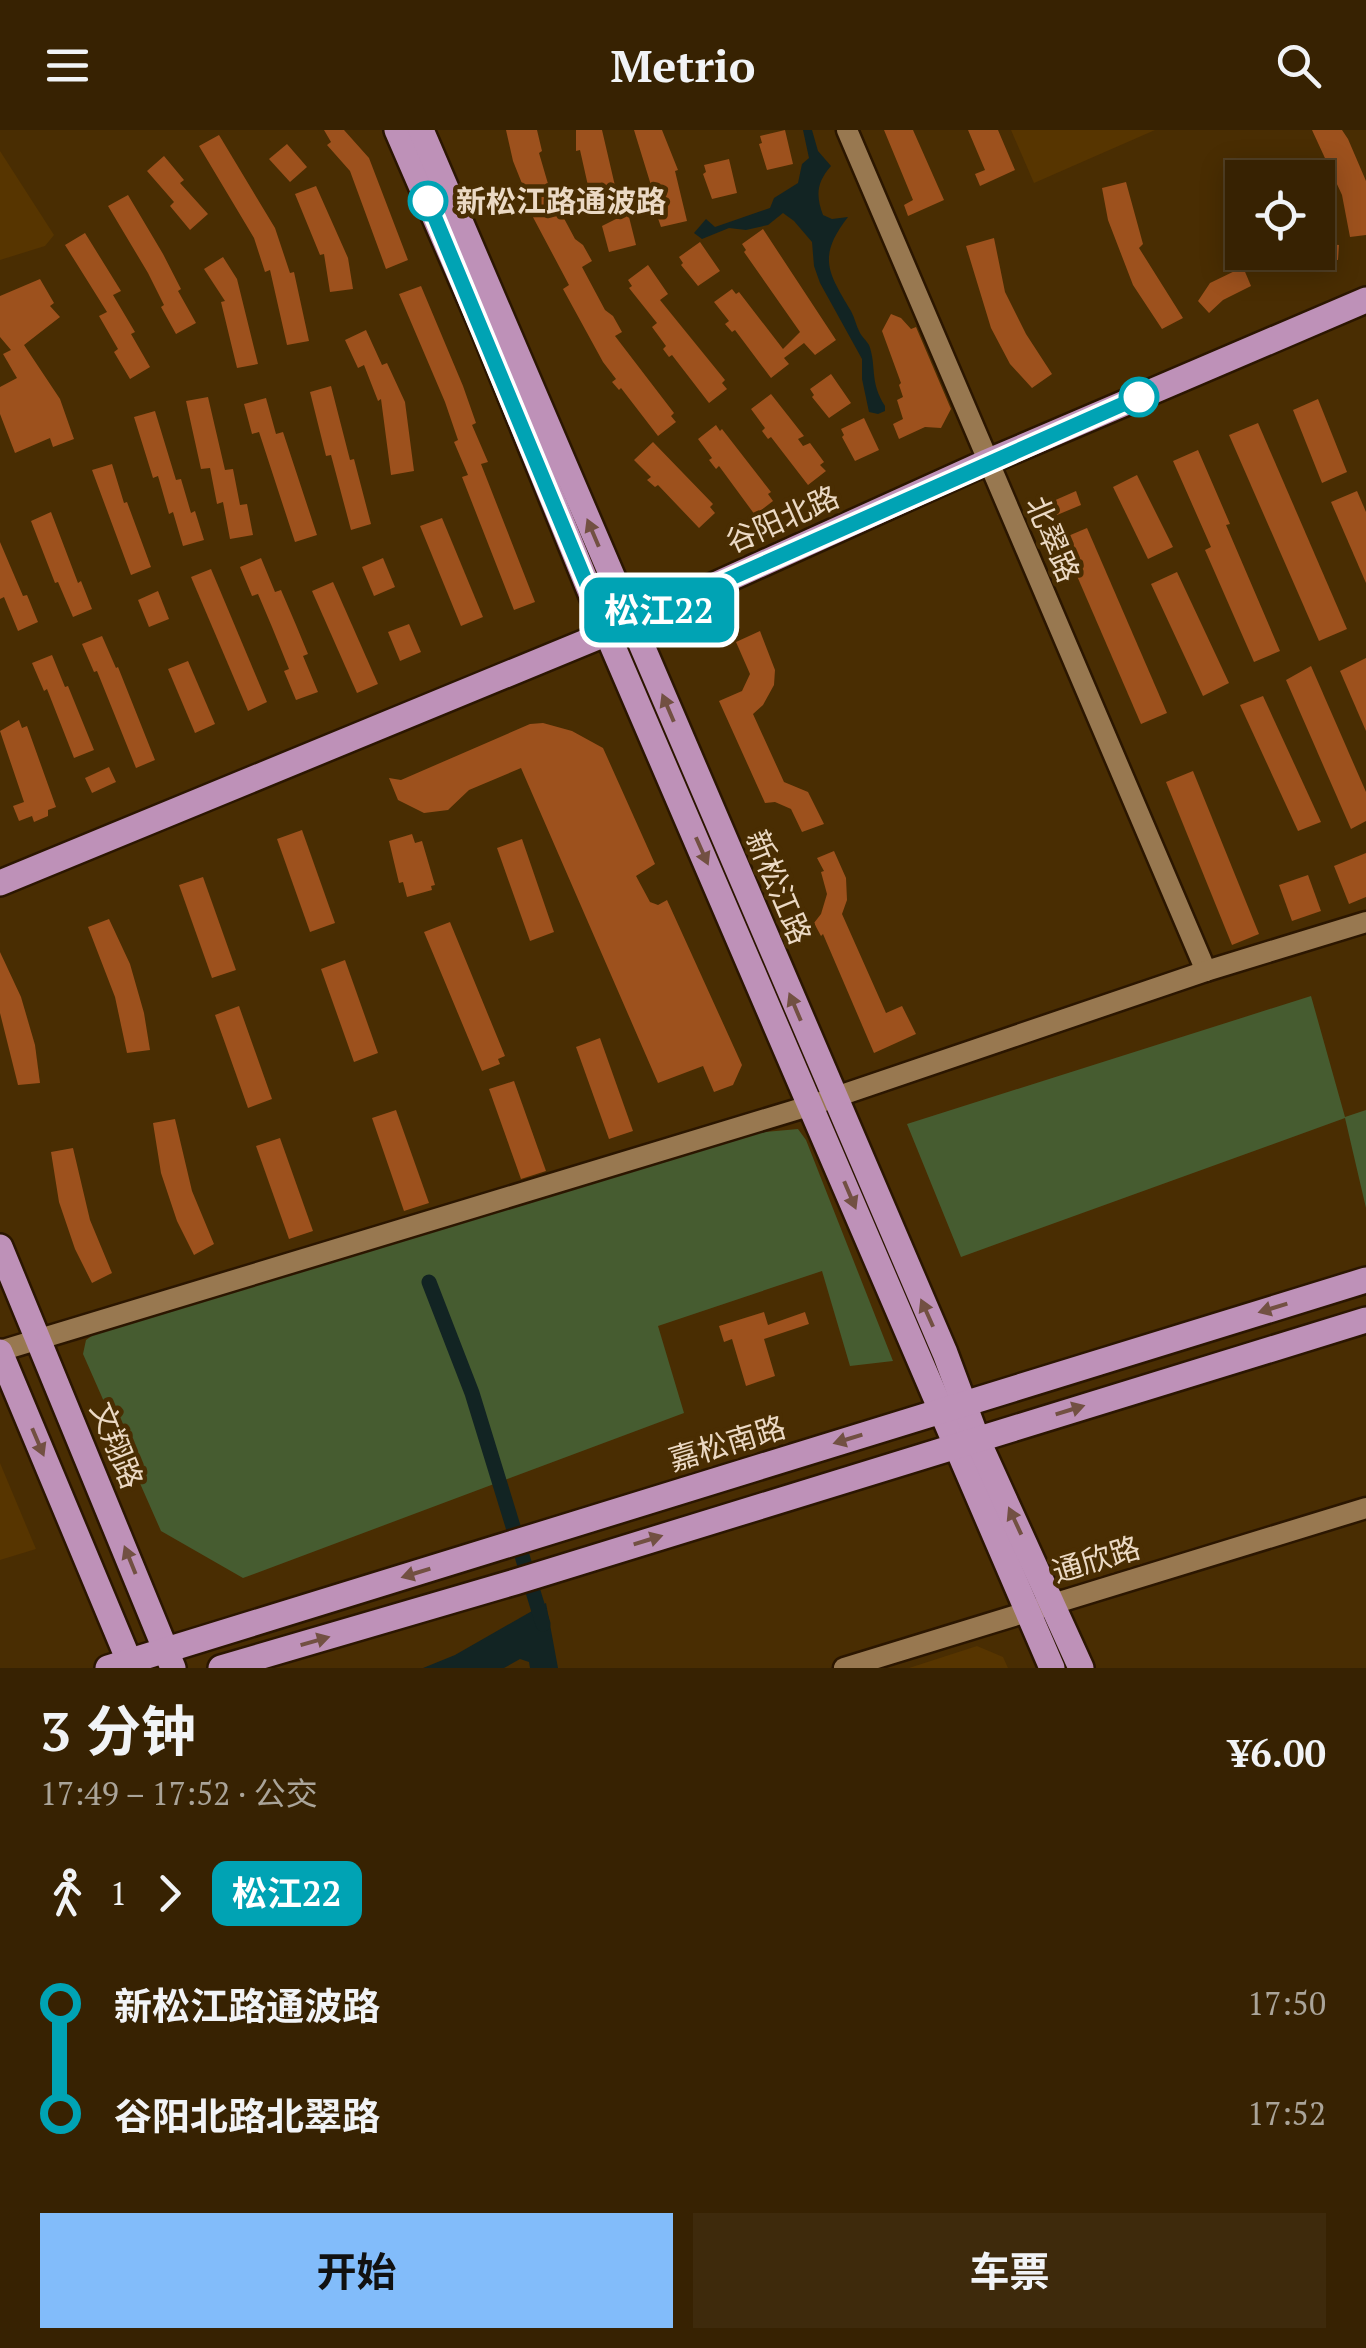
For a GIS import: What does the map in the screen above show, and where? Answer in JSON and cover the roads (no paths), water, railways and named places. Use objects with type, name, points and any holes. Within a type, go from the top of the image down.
[{"type":"main road","name":"新松江路","points":[[397,130],[607,633],[822,1101],[944,1353],[952,1407],[1027,1612],[1052,1668]]},
{"type":"main road","name":"新松江路","points":[[421,130],[632,622],[822,1101]]},
{"type":"main road","name":"谷阳北路","points":[[0,883],[607,633],[988,462],[1366,300]]},
{"type":"main road","name":"文翔路","points":[[0,1247],[170,1659]]},
{"type":"main road","name":"嘉松南路","points":[[123,1666],[170,1659],[522,1541],[1366,1280]]},
{"type":"main road","points":[[221,1668],[1366,1320]]},
{"type":"main road","points":[[0,1352],[123,1666]]},
{"type":"main road","name":"新松江路","points":[[966,1442],[1054,1604],[1081,1668]]},
{"type":"street","name":"北翠路","points":[[847,130],[1206,971]]},
{"type":"street","points":[[0,1352],[822,1101],[1206,971],[1366,922]]},
{"type":"street","name":"通欣路","points":[[844,1668],[1366,1508]]},
{"type":"waterway","points":[[429,1282],[472,1393],[543,1624]]},
{"type":"place","name":"新松江路通波路","points":[[428,201]]}]
